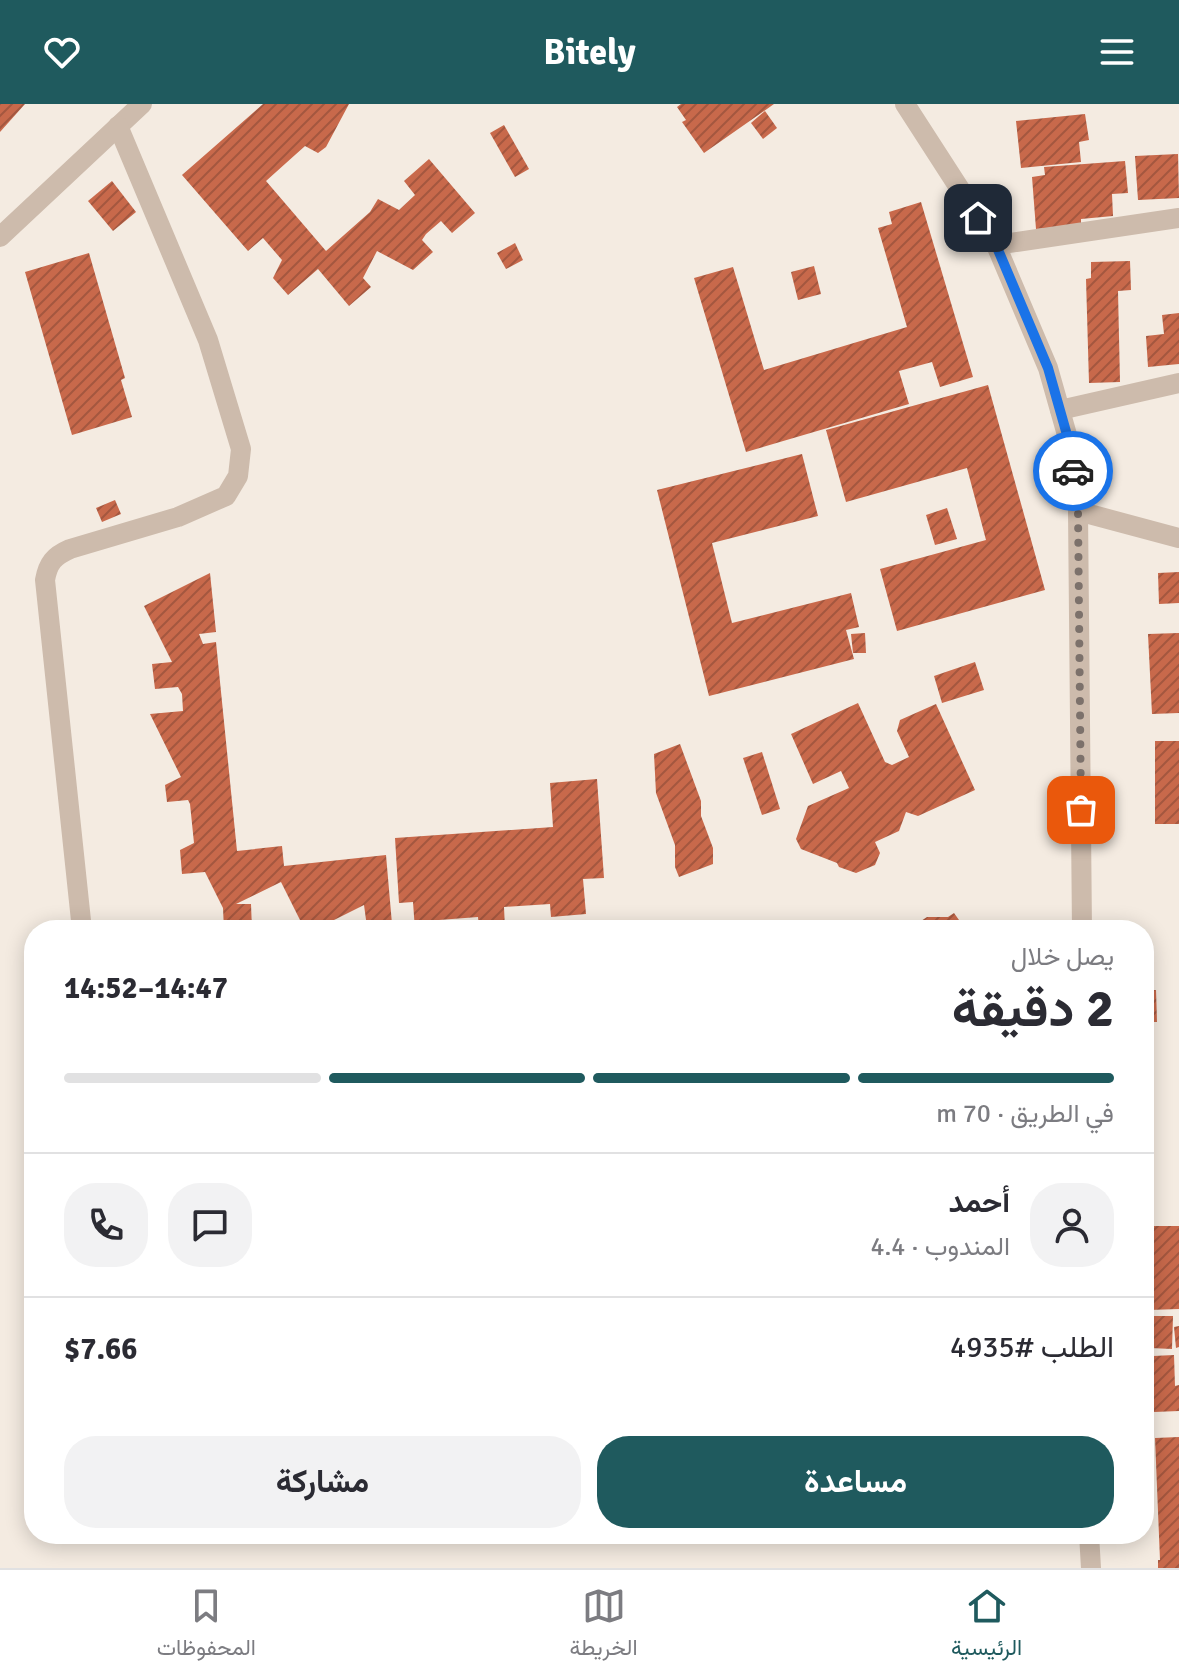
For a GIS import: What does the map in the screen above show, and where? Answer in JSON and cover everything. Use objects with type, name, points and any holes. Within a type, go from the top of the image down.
[{"type":"street","points":[[0,237],[142,104]]},
{"type":"street","points":[[905,104],[996,245],[1048,368],[1071,449],[1078,511],[1082,920]]},
{"type":"street","points":[[81,920],[45,580],[48,567],[57,555],[70,549],[178,517],[226,496],[238,476],[241,449],[208,340],[118,126]]},
{"type":"street","points":[[996,245],[1179,218]]},
{"type":"street","points":[[1060,410],[1179,383]]},
{"type":"street","points":[[1078,511],[1179,538]]},
{"type":"street","points":[[1090,1544],[1091,1568]]},
{"type":"building","points":[[0,104],[25,104],[0,132]]},
{"type":"building","points":[[263,104],[349,104],[326,147],[318,153],[305,146],[266,181],[326,251],[370,212],[378,199],[399,210],[415,195],[404,181],[429,159],[475,213],[452,233],[441,221],[426,234],[422,240],[433,252],[413,270],[377,251],[363,278],[371,287],[349,306],[318,269],[288,295],[273,278],[282,260],[263,238],[248,251],[182,175]]},
{"type":"building","points":[[681,104],[774,104],[704,153],[682,122],[686,120],[677,107]]},
{"type":"building","points":[[765,111],[777,128],[763,139],[751,123]]},
{"type":"building","points":[[1085,114],[1089,140],[1079,142],[1081,162],[1021,168],[1016,121]]},
{"type":"building","points":[[504,125],[529,169],[515,177],[490,133]]},
{"type":"building","points":[[1178,154],[1179,198],[1138,200],[1135,156]]},
{"type":"building","points":[[1125,161],[1128,193],[1112,194],[1113,216],[1081,219],[1081,225],[1036,229],[1032,177],[1045,175],[1044,167]]},
{"type":"building","points":[[112,181],[136,212],[113,231],[88,201]]},
{"type":"building","points":[[921,202],[973,377],[940,387],[932,362],[899,371],[909,404],[746,452],[694,278],[733,267],[764,370],[907,327],[878,228],[892,224],[889,212]]},
{"type":"building","points":[[515,243],[523,260],[506,269],[497,253]]},
{"type":"building","points":[[89,253],[125,378],[121,380],[132,417],[72,435],[25,272]]},
{"type":"building","points":[[1130,261],[1131,290],[1118,291],[1120,382],[1089,383],[1086,279],[1091,278],[1091,262]]},
{"type":"building","points":[[814,266],[821,294],[798,300],[791,272]]},
{"type":"building","points":[[1179,313],[1179,364],[1148,367],[1146,336],[1164,334],[1162,315]]},
{"type":"building","points":[[988,385],[1045,590],[897,631],[880,569],[986,540],[967,468],[846,502],[826,430]]},
{"type":"building","points":[[802,454],[818,516],[712,543],[732,623],[851,593],[859,627],[846,630],[854,659],[709,696],[657,490]]},
{"type":"building","points":[[115,500],[121,514],[102,522],[96,508]]},
{"type":"building","points":[[947,508],[957,539],[935,545],[926,515]]},
{"type":"building","points":[[1179,572],[1179,603],[1159,604],[1158,573]]},
{"type":"building","points":[[210,573],[216,632],[199,634],[203,644],[216,642],[237,851],[282,846],[284,866],[386,855],[392,920],[366,920],[364,905],[334,920],[300,920],[281,882],[236,904],[251,904],[252,920],[224,920],[223,908],[205,872],[182,874],[180,850],[194,843],[190,804],[188,800],[167,802],[165,785],[181,777],[150,714],[183,711],[182,694],[178,687],[155,689],[152,664],[172,662],[144,606]]},
{"type":"building","points":[[865,633],[866,653],[853,653],[851,634]]},
{"type":"building","points":[[1179,633],[1179,713],[1152,714],[1148,634]]},
{"type":"building","points":[[975,662],[984,690],[942,703],[934,676]]},
{"type":"building","points":[[858,703],[885,762],[892,765],[909,757],[897,731],[900,720],[936,704],[975,790],[918,816],[906,812],[899,831],[875,842],[880,853],[875,865],[856,873],[801,849],[796,839],[808,806],[849,788],[841,771],[813,784],[791,734]]},
{"type":"building","points":[[1155,741],[1179,741],[1179,824],[1155,824]]},
{"type":"building","points":[[680,744],[701,801],[701,816],[713,848],[713,864],[679,877],[675,867],[675,845],[656,793],[654,754]]},
{"type":"building","points":[[762,752],[780,809],[762,815],[743,758]]},
{"type":"building","points":[[597,779],[604,878],[583,879],[586,914],[551,917],[550,904],[504,907],[505,920],[478,920],[478,917],[414,920],[413,902],[399,903],[395,838],[553,827],[550,783]]},
{"type":"building","points":[[954,913],[959,920],[922,920],[927,917],[948,917]]},
{"type":"building","points":[[1154,990],[1156,990],[1157,1022],[1154,1022]]},
{"type":"building","points":[[1154,1226],[1179,1226],[1179,1309],[1154,1310]]},
{"type":"building","points":[[1154,1316],[1173,1316],[1172,1349],[1154,1348]]},
{"type":"building","points":[[1179,1326],[1179,1347],[1176,1348],[1174,1327]]},
{"type":"building","points":[[1174,1355],[1179,1411],[1154,1412],[1154,1356]]},
{"type":"building","points":[[1179,1437],[1179,1568],[1158,1568],[1155,1438]]},
{"type":"way so far","points":[[1073,471],[1078,511],[1081,810]]},
{"type":"route","points":[[978,218],[996,245],[1048,368],[1071,449],[1073,471]]}]
